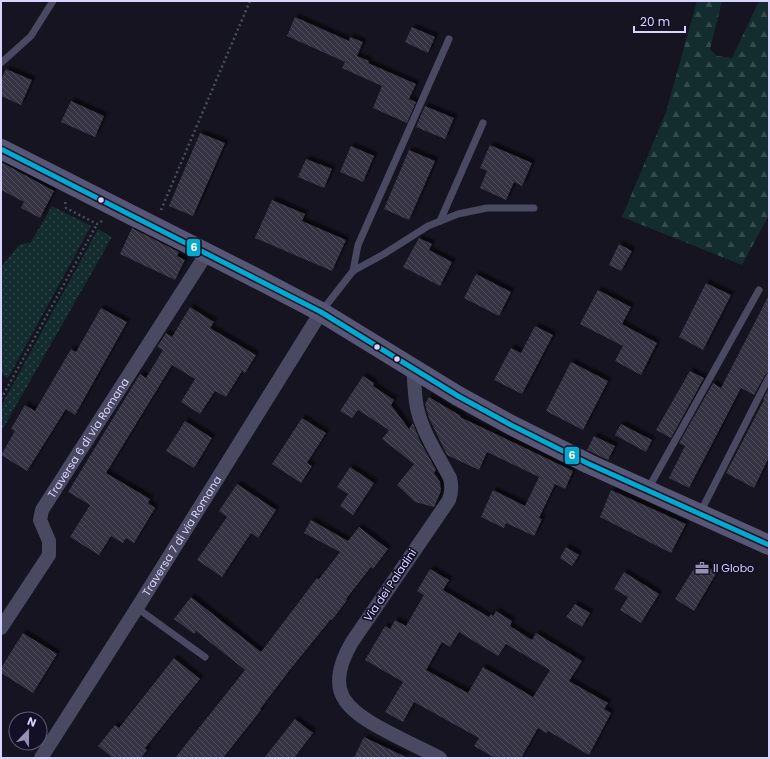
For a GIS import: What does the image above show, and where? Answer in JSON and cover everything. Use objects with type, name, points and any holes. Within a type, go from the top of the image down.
[{"type":"main road","points":[[1,149],[321,312],[463,399],[511,426],[647,491],[769,545]]},
{"type":"street","name":"Traversa 6 di via Romana","points":[[1,628],[49,555],[50,540],[40,520],[42,510],[207,253]]},
{"type":"street","name":"Traversa 7 di via Romana","points":[[42,758],[321,312]]},
{"type":"street","name":"Via dei Paladini","points":[[413,368],[415,397],[418,412],[424,429],[450,478],[452,483],[451,492],[449,500],[352,642],[341,664],[339,671],[339,684],[343,697],[357,714],[371,724],[440,758]]},
{"type":"lane","points":[[1,62],[31,36],[52,1]]},
{"type":"lane","points":[[353,271],[358,245],[449,39]]},
{"type":"lane","points":[[440,221],[483,123]]},
{"type":"lane","points":[[321,312],[353,271],[384,254],[428,226],[458,214],[486,208],[534,208]]},
{"type":"lane","points":[[647,491],[759,290]]},
{"type":"lane","points":[[699,514],[769,378]]},
{"type":"lane","points":[[137,608],[205,657]]},
{"type":"path","points":[[154,226],[250,1]]},
{"type":"path","points":[[1,399],[97,224]]},
{"type":"green space","points":[[697,1],[722,1],[710,49],[717,56],[732,58],[759,1],[769,1],[769,215],[742,265],[622,217],[666,112]]},
{"type":"green space","points":[[52,206],[91,226],[8,378],[1,374],[1,267],[19,245],[31,242]]},
{"type":"green space","points":[[98,229],[112,237],[1,432],[1,406]]},
{"type":"building","points":[[295,17],[349,41],[350,37],[363,42],[357,56],[369,61],[368,63],[416,84],[409,99],[416,102],[407,123],[373,108],[382,86],[342,68],[345,62],[287,36]]},
{"type":"building","points":[[412,27],[435,37],[428,53],[405,42]]},
{"type":"building","points":[[6,69],[32,80],[21,105],[1,96],[1,80]]},
{"type":"building","points":[[71,101],[104,116],[95,137],[61,122]]},
{"type":"building","points":[[425,106],[454,118],[445,139],[416,127]]},
{"type":"building","points":[[200,133],[225,143],[193,216],[169,206]]},
{"type":"building","points":[[490,145],[532,163],[522,186],[514,182],[506,200],[480,188],[487,171],[480,168]]},
{"type":"building","points":[[351,146],[374,156],[363,182],[340,172]]},
{"type":"building","points":[[409,150],[435,161],[409,220],[384,209]]},
{"type":"building","points":[[306,159],[332,169],[324,188],[298,177]]},
{"type":"building","points":[[1,162],[54,191],[40,218],[21,208],[24,202],[1,190]]},
{"type":"building","points":[[272,200],[305,214],[302,221],[346,240],[332,271],[255,238]]},
{"type":"building","points":[[132,228],[179,252],[177,256],[185,260],[175,280],[120,254]]},
{"type":"building","points":[[419,238],[432,244],[429,250],[452,262],[440,286],[403,267]]},
{"type":"building","points":[[619,244],[632,251],[621,271],[609,265]]},
{"type":"building","points":[[476,274],[511,292],[499,316],[464,298]]},
{"type":"building","points":[[706,283],[731,295],[703,350],[679,337]]},
{"type":"building","points":[[598,290],[631,307],[622,324],[657,343],[641,375],[615,361],[623,346],[580,324]]},
{"type":"building","points":[[769,295],[769,372],[765,375],[754,395],[741,388],[689,488],[669,478],[685,446],[679,443],[713,383],[721,388]]},
{"type":"building","points":[[190,307],[214,322],[210,328],[256,355],[245,373],[242,371],[226,397],[215,391],[200,414],[181,402],[195,379],[172,365],[106,473],[150,499],[148,503],[155,508],[134,543],[126,538],[123,543],[111,536],[99,555],[70,537],[90,505],[68,492],[140,374],[146,378],[163,350],[157,347],[166,333],[172,337]]},
{"type":"building","points":[[101,308],[127,322],[75,415],[66,409],[27,471],[1,455],[15,431],[11,429],[25,405],[35,411],[71,349],[76,352]]},
{"type":"building","points":[[535,326],[553,335],[522,394],[494,380],[511,348],[521,353]]},
{"type":"building","points":[[571,362],[608,381],[583,430],[546,411]]},
{"type":"building","points":[[690,371],[704,378],[671,438],[656,430]]},
{"type":"building","points":[[363,376],[374,383],[373,386],[394,400],[391,405],[409,429],[413,423],[420,441],[436,470],[434,473],[440,482],[441,491],[434,507],[415,502],[397,485],[414,464],[382,439],[389,430],[358,410],[352,418],[340,411]]},
{"type":"building","points":[[769,388],[769,457],[754,488],[726,473]]},
{"type":"building","points":[[429,397],[461,416],[460,417],[573,471],[565,489],[555,484],[539,518],[542,519],[534,536],[506,523],[504,528],[481,517],[493,490],[525,506],[539,477],[487,452],[479,470],[447,455],[429,418],[425,404]]},
{"type":"building","points":[[302,418],[326,433],[307,463],[312,466],[301,483],[272,464]]},
{"type":"building","points":[[185,421],[212,438],[194,468],[166,451]]},
{"type":"building","points":[[621,424],[652,440],[646,452],[615,435]]},
{"type":"building","points":[[594,436],[615,446],[608,460],[587,450]]},
{"type":"building","points":[[350,467],[374,483],[353,515],[340,506],[348,494],[337,487]]},
{"type":"building","points":[[237,484],[276,510],[258,538],[251,533],[222,577],[197,560],[227,517],[219,511]]},
{"type":"building","points":[[611,490],[686,524],[671,553],[600,517]]},
{"type":"building","points":[[311,520],[348,541],[359,527],[388,549],[373,569],[371,567],[332,620],[331,619],[289,671],[260,709],[261,710],[223,758],[175,758],[245,670],[196,631],[194,634],[174,619],[191,597],[261,652],[317,578],[319,579],[340,552],[304,533]]},
{"type":"building","points":[[566,547],[579,555],[572,566],[560,558]]},
{"type":"building","points":[[698,562],[717,572],[694,611],[675,599]]},
{"type":"building","points":[[430,569],[449,580],[443,590],[489,617],[491,614],[493,616],[496,611],[512,621],[510,626],[532,640],[536,633],[582,661],[569,681],[608,703],[604,709],[611,713],[589,755],[548,731],[546,733],[538,728],[521,758],[495,758],[474,746],[479,738],[414,702],[403,722],[385,712],[403,682],[365,660],[385,626],[390,629],[395,620],[406,626],[424,595],[417,591]],"holes":[[[459,632],[498,656],[506,644],[550,670],[533,697],[483,667],[468,693],[426,670],[442,642],[450,647]]]},
{"type":"building","points":[[624,572],[659,594],[641,623],[620,610],[628,597],[614,589]]},
{"type":"building","points":[[575,604],[590,613],[582,627],[566,617]]},
{"type":"building","points":[[23,633],[57,654],[33,693],[1,673],[1,668]]},
{"type":"building","points":[[174,658],[200,679],[145,748],[147,750],[141,758],[113,758],[98,746],[115,725],[119,728]]},
{"type":"building","points":[[295,719],[313,733],[294,758],[264,758]]},
{"type":"building","points":[[364,737],[408,758],[354,758]]},
{"type":"transit line","name":"6","points":[[1,149],[321,312],[458,396],[511,425],[589,464],[769,545]]},
{"type":"place","name":"Il Globo","points":[[702,568]]}]
